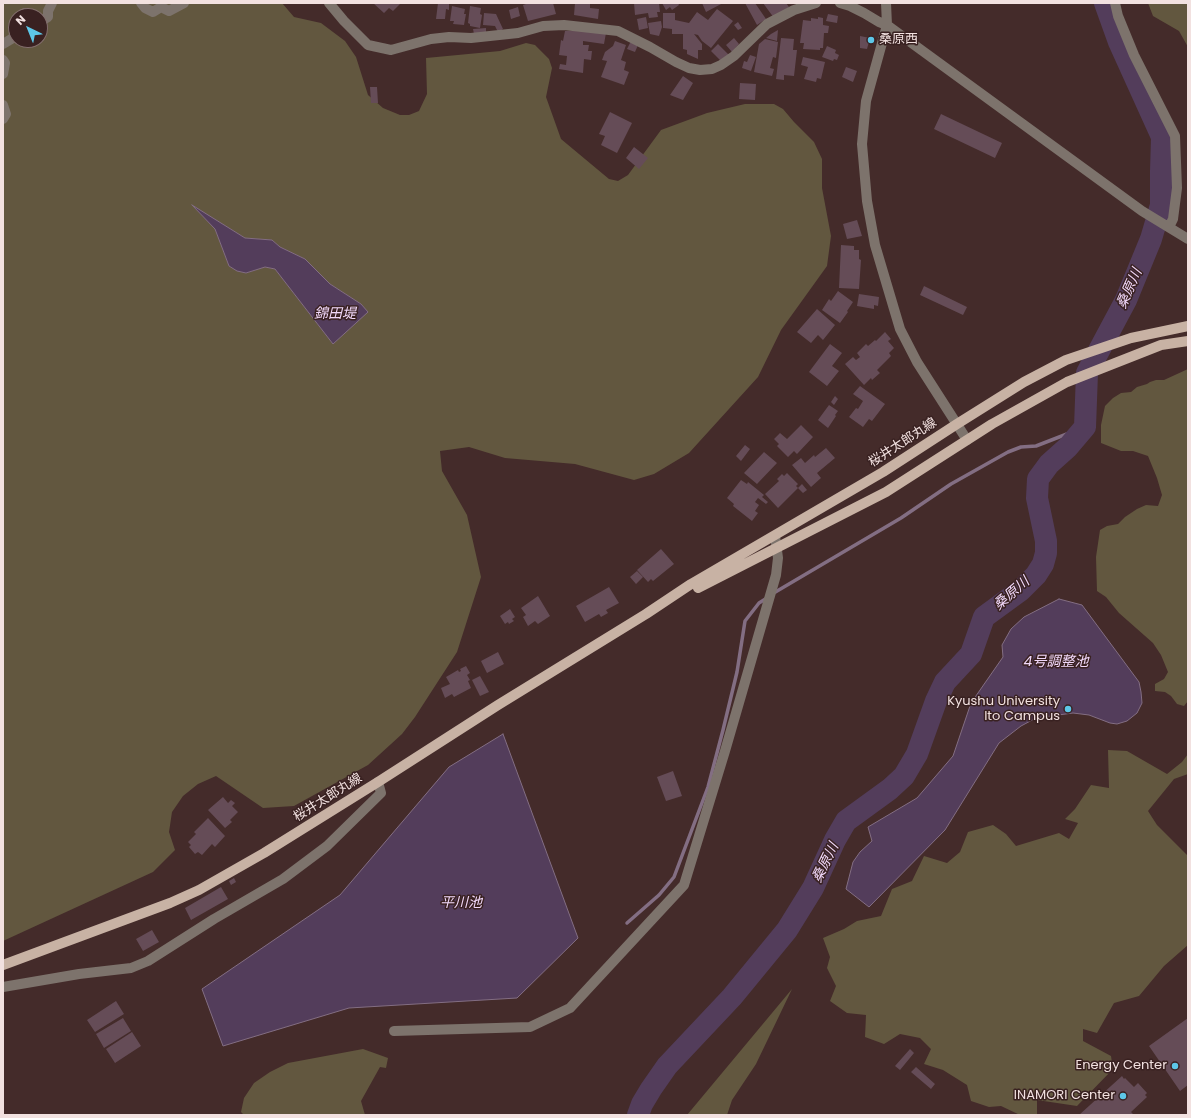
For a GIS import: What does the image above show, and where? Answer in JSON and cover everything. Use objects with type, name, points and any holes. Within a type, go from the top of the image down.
[{"type":"main road","name":"桜井太郎丸線","points":[[3,965],[150,911],[199,890],[264,853],[498,705],[646,614],[691,584],[883,472],[1024,382],[1066,360],[1131,338],[1188,326]]},
{"type":"main road","name":"桜井太郎丸線","points":[[646,614],[886,492],[992,424],[1068,382],[1161,345],[1188,340]]},
{"type":"street","points":[[141,3],[145,8],[153,12],[161,7],[169,11],[184,3]]},
{"type":"street","points":[[329,3],[344,22],[368,45],[391,50],[431,39],[448,37],[471,38],[518,33],[542,26],[568,25],[618,31],[676,62],[689,68],[700,70],[712,69],[721,66],[734,56],[767,24],[794,10],[816,3]]},
{"type":"street","points":[[840,3],[850,6],[887,25],[1146,213],[1188,239]]},
{"type":"street","points":[[886,3],[887,25],[866,101],[862,144],[867,201],[875,245],[900,329],[917,362],[967,440]]},
{"type":"street","points":[[1115,3],[1118,16],[1134,55],[1175,136],[1176,188],[1173,219],[1167,226]]},
{"type":"street","points":[[3,60],[5,63],[3,74]]},
{"type":"street","points":[[3,105],[6,114],[3,118]]},
{"type":"street","points":[[394,1031],[530,1027],[570,1008],[684,885],[723,759],[776,574],[778,558],[775,536]]},
{"type":"street","points":[[3,987],[79,974],[131,968],[148,961],[214,919],[283,880],[327,846],[380,793],[378,782]]},
{"type":"shaded area","points":[[3,3],[282,3],[294,17],[321,23],[345,41],[356,57],[368,95],[383,108],[400,115],[409,115],[419,111],[427,94],[426,58],[500,51],[526,43],[535,45],[549,59],[552,68],[546,97],[561,139],[609,179],[618,181],[628,175],[661,130],[707,113],[745,104],[774,104],[783,109],[814,142],[822,159],[822,188],[831,236],[827,266],[781,330],[758,377],[689,453],[654,474],[634,480],[575,464],[505,458],[469,447],[440,451],[442,471],[467,515],[481,577],[457,652],[415,717],[402,734],[368,765],[294,806],[263,808],[216,776],[198,784],[183,796],[172,812],[169,832],[175,850],[153,872],[3,941]],"holes":[[[194,207],[245,238],[272,240],[280,247],[305,259],[330,284],[361,304],[367,312],[333,344],[275,269],[265,267],[246,273],[229,266],[215,229]]]},
{"type":"shaded area","points":[[1148,3],[1188,3],[1188,47],[1179,31],[1153,16]]},
{"type":"shaded area","points":[[1188,369],[1188,701],[1184,706],[1177,704],[1171,696],[1165,692],[1155,691],[1155,684],[1164,679],[1168,672],[1161,655],[1153,643],[1119,613],[1106,597],[1097,591],[1096,557],[1100,530],[1107,526],[1118,524],[1125,517],[1146,505],[1158,506],[1162,495],[1148,456],[1133,451],[1121,451],[1101,443],[1101,425],[1105,406],[1121,393],[1131,392],[1137,387],[1156,380],[1164,380]]},
{"type":"shaded area","points":[[1108,750],[1127,751],[1167,774],[1182,762],[1188,754],[1188,774],[1174,779],[1148,811],[1157,825],[1188,856],[1188,945],[1164,966],[1139,996],[1114,1003],[1097,1033],[1083,1029],[1083,1041],[1111,1056],[1113,1069],[1077,1106],[1037,1100],[1037,1115],[1020,1115],[1001,1106],[989,1107],[971,1101],[967,1085],[943,1070],[924,1064],[931,1049],[920,1038],[900,1034],[884,1044],[865,1037],[866,1015],[847,1013],[830,1001],[836,986],[827,968],[830,957],[823,938],[844,929],[857,921],[881,916],[892,889],[912,881],[924,856],[947,863],[960,852],[968,832],[993,825],[1006,834],[1016,846],[1059,833],[1069,839],[1078,823],[1065,819],[1075,809],[1091,785],[1109,788]]},
{"type":"shaded area","points":[[792,989],[756,1064],[732,1100],[727,1115],[687,1115]]},
{"type":"shaded area","points":[[363,1049],[388,1058],[386,1068],[380,1067],[361,1101],[365,1115],[244,1115],[241,1112],[244,1098],[254,1083],[270,1072],[288,1063]]},
{"type":"water","name":"錦田堤","points":[[192,205],[245,238],[272,240],[280,247],[305,259],[330,284],[361,304],[368,312],[333,344],[275,269],[265,267],[246,273],[237,271],[229,266],[215,229]]},
{"type":"water","name":"4号調整池","points":[[1059,599],[1082,605],[1139,682],[1142,703],[1137,713],[1127,721],[1117,724],[1089,715],[1073,713],[1036,718],[1021,726],[999,743],[945,830],[869,907],[846,889],[853,862],[860,852],[872,841],[868,827],[917,798],[953,756],[971,703],[1003,657],[1002,645],[1011,629],[1024,617]]},
{"type":"water","name":"平川池","points":[[503,734],[578,938],[517,998],[349,1008],[223,1046],[202,989],[340,895],[449,767]]},
{"type":"building","points":[[373,3],[401,3],[393,11],[389,8],[384,13]]},
{"type":"building","points":[[438,3],[449,3],[449,10],[446,9],[445,19],[436,19]]},
{"type":"building","points":[[529,3],[553,3],[556,14],[528,21],[523,5]]},
{"type":"building","points":[[575,3],[590,3],[590,8],[599,9],[598,19],[574,15]]},
{"type":"building","points":[[634,3],[659,3],[660,12],[657,12],[658,17],[649,18],[648,13],[635,15]]},
{"type":"building","points":[[662,3],[678,3],[679,5],[672,10],[670,7],[666,10]]},
{"type":"building","points":[[702,3],[723,3],[706,12]]},
{"type":"building","points":[[745,3],[755,3],[766,19],[757,25]]},
{"type":"building","points":[[763,3],[786,3],[789,7],[774,18]]},
{"type":"building","points":[[452,6],[465,9],[464,14],[466,14],[464,25],[453,24],[454,21],[450,21]]},
{"type":"building","points":[[470,6],[481,8],[480,14],[482,15],[480,28],[470,26],[468,23]]},
{"type":"building","points":[[518,7],[520,16],[511,19],[509,10]]},
{"type":"building","points":[[717,9],[733,21],[711,48],[702,41],[698,35],[694,34],[702,44],[702,50],[698,50],[698,59],[687,54],[687,50],[683,49],[683,34],[672,34],[672,29],[663,28],[663,13],[675,13],[675,20],[689,23],[697,12],[708,20]]},
{"type":"building","points":[[484,13],[496,14],[503,29],[498,32],[495,26],[483,25]]},
{"type":"building","points":[[828,14],[838,16],[837,23],[826,21]]},
{"type":"building","points":[[646,17],[648,28],[639,30],[637,19]]},
{"type":"building","points":[[818,17],[823,18],[823,25],[829,26],[828,33],[824,33],[823,48],[820,48],[820,50],[803,49],[804,43],[800,43],[803,20],[811,21],[811,18],[818,19]]},
{"type":"building","points":[[661,21],[662,27],[659,36],[650,34],[648,23]]},
{"type":"building","points":[[738,22],[742,28],[738,30],[734,25]]},
{"type":"building","points":[[486,28],[486,34],[474,34],[473,29]]},
{"type":"building","points":[[778,30],[777,41],[766,38],[771,34]]},
{"type":"building","points":[[565,31],[592,31],[606,33],[604,44],[583,41],[583,45],[589,45],[588,51],[592,51],[591,60],[584,59],[583,73],[559,69],[560,64],[566,65],[567,56],[559,55],[561,40],[563,41]]},
{"type":"building","points":[[860,36],[870,38],[867,49],[860,48]]},
{"type":"building","points":[[734,38],[739,44],[732,52],[726,45]]},
{"type":"building","points":[[781,38],[794,39],[793,50],[797,50],[794,76],[784,75],[784,80],[776,79]]},
{"type":"building","points":[[765,39],[778,42],[776,58],[773,57],[770,68],[774,69],[772,76],[754,72],[759,44]]},
{"type":"building","points":[[615,41],[626,45],[621,60],[626,62],[624,70],[629,72],[624,85],[601,77],[607,61],[602,60],[605,52],[613,46]]},
{"type":"building","points":[[631,41],[638,45],[635,52],[627,49]]},
{"type":"building","points":[[718,44],[729,55],[722,62],[711,51]]},
{"type":"building","points":[[827,46],[836,50],[835,53],[839,55],[837,60],[834,59],[833,61],[822,57]]},
{"type":"building","points":[[750,55],[756,57],[751,71],[742,68],[744,61],[747,62]]},
{"type":"building","points":[[803,57],[825,62],[821,79],[817,78],[816,82],[804,79],[808,67],[801,65]]},
{"type":"building","points":[[846,67],[857,71],[853,82],[842,77]]},
{"type":"building","points":[[683,76],[693,83],[683,100],[670,95]]},
{"type":"building","points":[[740,83],[756,84],[755,100],[739,99]]},
{"type":"building","points":[[370,87],[377,87],[378,103],[371,103]]},
{"type":"building","points":[[610,112],[632,123],[617,153],[601,145],[605,136],[599,134]]},
{"type":"building","points":[[941,114],[1002,143],[995,158],[934,129]]},
{"type":"building","points":[[634,147],[648,158],[639,169],[626,158]]},
{"type":"building","points":[[857,220],[862,236],[847,239],[843,224]]},
{"type":"building","points":[[841,245],[854,246],[854,250],[859,250],[859,259],[861,260],[859,289],[839,288]]},
{"type":"building","points":[[924,286],[967,307],[963,315],[920,295]]},
{"type":"building","points":[[838,291],[853,302],[840,323],[822,310],[829,299],[831,301]]},
{"type":"building","points":[[859,294],[879,297],[878,306],[874,305],[874,309],[857,306]]},
{"type":"building","points":[[817,309],[835,325],[823,340],[818,335],[811,343],[797,332]]},
{"type":"building","points":[[885,332],[891,339],[888,341],[894,348],[889,353],[891,356],[877,370],[880,373],[872,380],[871,378],[864,385],[845,364],[853,357],[856,360],[860,357],[857,353],[866,344],[868,346],[875,340],[876,341]]},
{"type":"building","points":[[830,344],[842,353],[832,366],[839,371],[827,386],[809,372]]},
{"type":"building","points":[[860,386],[885,404],[872,421],[869,419],[863,427],[849,417],[856,408],[858,409],[863,401],[853,394]]},
{"type":"building","points":[[835,396],[838,399],[834,405],[831,402]]},
{"type":"building","points":[[829,405],[838,411],[828,428],[818,420]]},
{"type":"building","points":[[801,425],[813,437],[797,454],[794,451],[788,457],[777,446],[779,444],[774,439],[780,433],[787,439]]},
{"type":"building","points":[[745,445],[750,449],[741,461],[736,456]]},
{"type":"building","points":[[826,448],[835,458],[817,473],[821,478],[811,487],[792,465],[801,458],[805,463],[814,455],[815,457]]},
{"type":"building","points":[[764,452],[777,463],[757,484],[744,473]]},
{"type":"building","points":[[787,473],[798,484],[796,486],[798,488],[778,508],[765,494],[779,481],[777,479],[782,474],[784,476]]},
{"type":"building","points":[[741,480],[747,484],[748,482],[764,495],[762,497],[768,502],[766,504],[758,498],[755,502],[759,505],[755,511],[758,513],[752,521],[733,506],[734,504],[727,498]]},
{"type":"building","points":[[802,484],[807,490],[803,493],[798,488]]},
{"type":"building","points":[[661,549],[674,564],[653,581],[651,579],[648,582],[637,570]]},
{"type":"building","points":[[637,571],[643,577],[636,584],[630,577]]},
{"type":"building","points":[[609,587],[619,603],[606,610],[608,613],[601,617],[599,614],[585,622],[576,606]]},
{"type":"building","points":[[538,596],[550,616],[538,624],[535,621],[528,626],[523,617],[526,615],[521,608]]},
{"type":"building","points":[[510,609],[515,617],[512,619],[514,621],[509,624],[508,622],[505,624],[500,616]]},
{"type":"building","points":[[498,652],[504,664],[487,673],[481,661]]},
{"type":"building","points":[[466,666],[470,673],[467,675],[470,680],[468,681],[471,688],[454,697],[452,694],[445,698],[441,688],[450,684],[446,677],[458,670],[459,672],[461,671],[460,669]]},
{"type":"building","points":[[480,676],[489,692],[480,696],[472,680]]},
{"type":"building","points":[[673,771],[682,796],[666,801],[657,777]]},
{"type":"building","points":[[223,797],[228,803],[231,800],[235,803],[232,806],[238,812],[230,820],[232,822],[225,828],[208,810]]},
{"type":"building","points":[[208,818],[225,836],[215,847],[212,844],[202,855],[198,852],[195,854],[189,847],[191,845],[188,842],[196,834],[194,832]]},
{"type":"building","points":[[234,878],[236,882],[231,885],[229,881]]},
{"type":"building","points":[[221,887],[228,899],[191,920],[185,908]]},
{"type":"building","points":[[152,930],[159,942],[143,951],[136,939]]},
{"type":"building","points":[[116,1001],[124,1014],[95,1032],[87,1020]]},
{"type":"building","points":[[123,1018],[131,1031],[104,1048],[96,1034]]},
{"type":"building","name":"Energy Center","points":[[1188,1018],[1188,1085],[1180,1091],[1149,1046]]},
{"type":"building","points":[[132,1032],[141,1046],[115,1063],[106,1049]]},
{"type":"building","points":[[910,1049],[914,1053],[900,1070],[895,1066]]},
{"type":"building","points":[[916,1067],[935,1084],[931,1089],[911,1072]]},
{"type":"building","name":"INAMORI Center","points":[[1122,1076],[1134,1087],[1138,1083],[1147,1093],[1145,1095],[1147,1097],[1131,1112],[1134,1115],[1079,1115]]},
{"type":"waterway","name":"桑原川","points":[[638,1115],[642,1104],[667,1066],[732,997],[787,930],[813,888],[835,840],[846,821],[890,789],[904,776],[917,754],[936,701],[945,682],[971,654],[984,617],[1021,590],[1036,575],[1043,564],[1046,553],[1046,541],[1037,498],[1038,479],[1049,464],[1068,447],[1085,427],[1087,373],[1126,300],[1151,239],[1161,205],[1162,137],[1119,42],[1105,3]]},
{"type":"waterway","points":[[772,594],[901,518],[951,484],[1008,452],[1021,447],[1036,446],[1085,427]]},
{"type":"waterway","points":[[627,923],[659,895],[674,877],[708,787],[737,672],[745,621],[759,603],[767,598]]},
{"type":"place","name":"桑原西","points":[[871,40]]},
{"type":"place","name":"Kyushu University Ito Campus","points":[[1068,709]]},
{"type":"place","name":"Energy Center","points":[[1175,1066]]},
{"type":"place","name":"INAMORI Center","points":[[1123,1096]]}]
